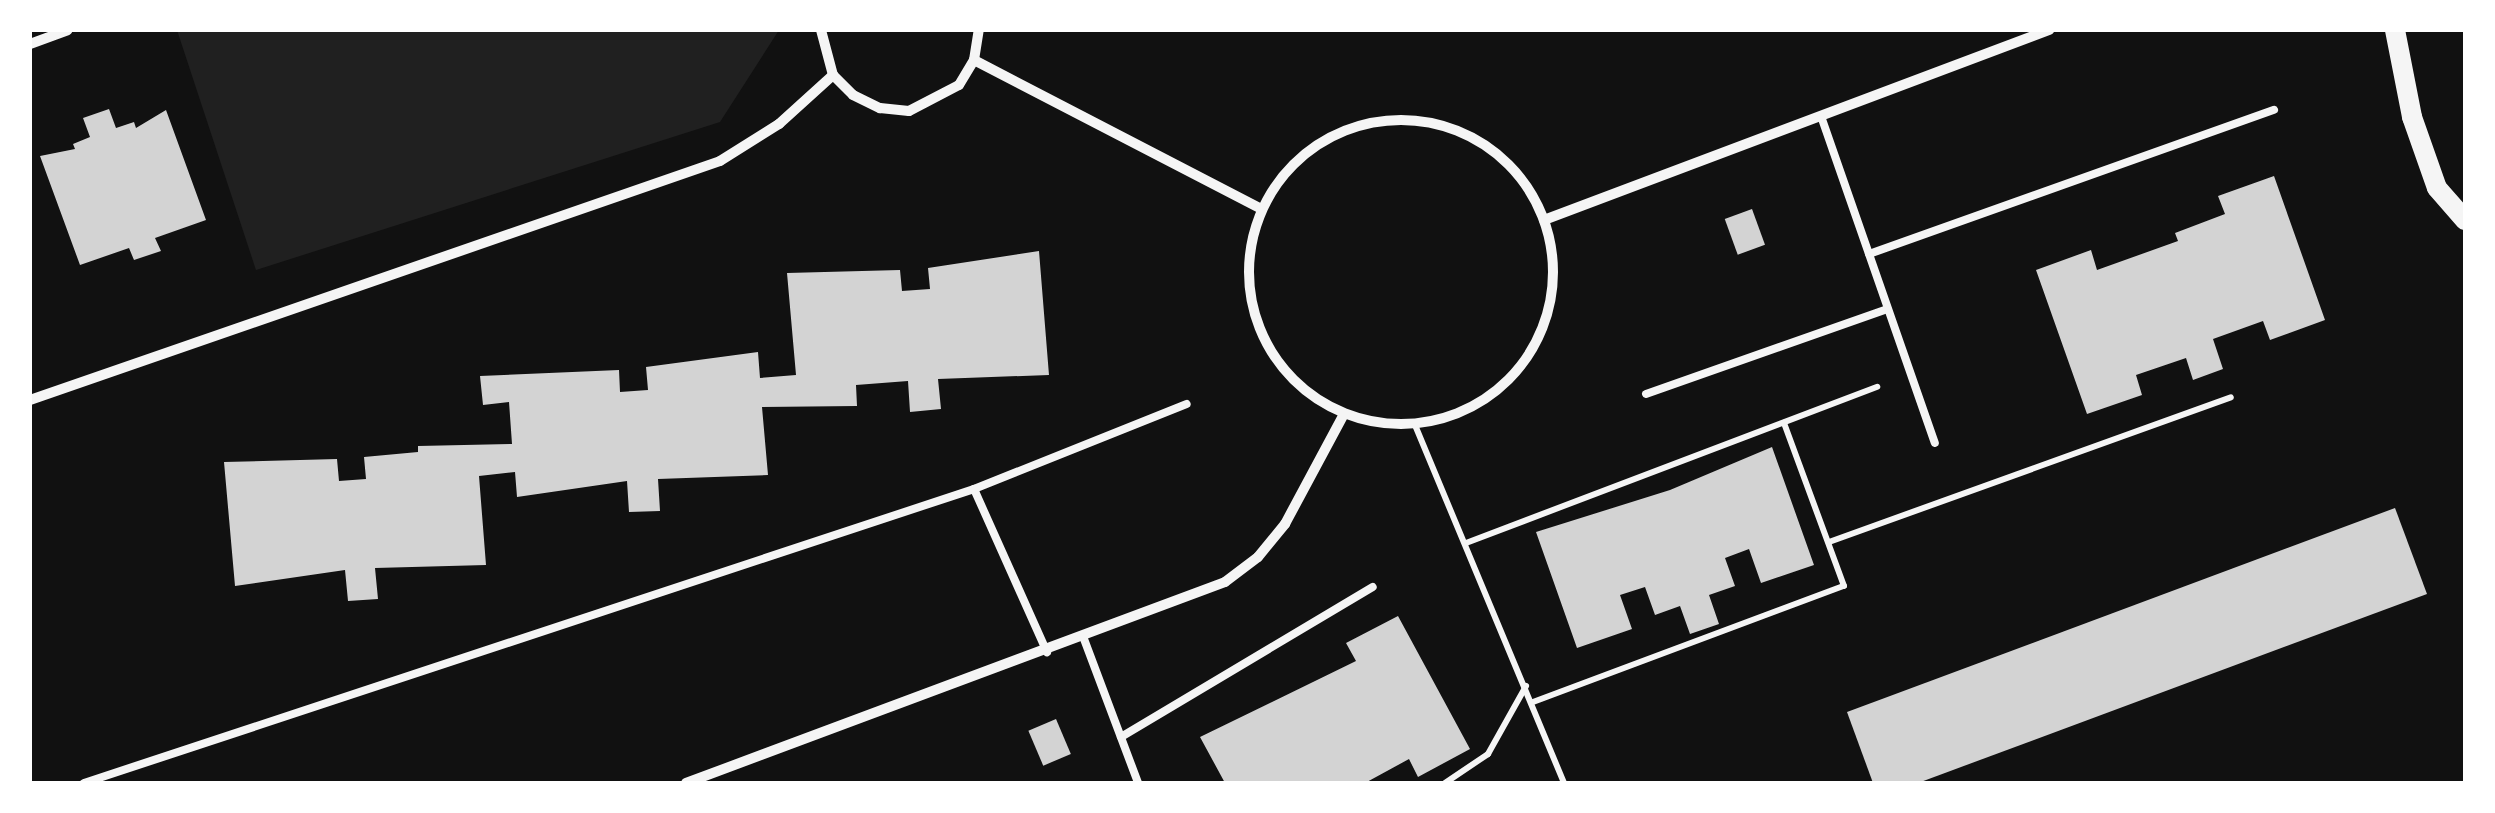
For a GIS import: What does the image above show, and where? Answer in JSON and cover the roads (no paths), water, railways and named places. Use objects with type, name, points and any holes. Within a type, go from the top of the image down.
[{"type":"main road","points":[[2395,30],[2412,117],[2436,188],[2465,220]]},
{"type":"street","points":[[30,44],[68,30]]},
{"type":"street","points":[[821,30],[834,74],[853,95],[880,108],[908,111],[959,85],[974,60],[979,30]]},
{"type":"street","points":[[1544,220],[1822,119],[2049,30]]},
{"type":"street","points":[[974,60],[1261,209]]},
{"type":"street","points":[[30,400],[720,161],[779,124],[834,74]]},
{"type":"street","points":[[1381,120],[1432,122],[1480,141],[1519,175],[1544,220],[1552,282],[1548,312],[1530,355],[1499,390],[1460,413],[1415,425],[1344,414],[1302,389],[1270,351],[1252,306],[1248,256],[1261,209],[1304,155],[1332,134],[1381,120]]},
{"type":"street","points":[[686,783],[1084,639],[1225,582],[1258,557],[1286,524],[1344,414]]},
{"type":"lane","points":[[1869,254],[2274,110]]},
{"type":"lane","points":[[1822,119],[1935,443]]},
{"type":"lane","points":[[1646,394],[1888,310]]},
{"type":"lane","points":[[84,783],[974,490],[1186,404]]},
{"type":"lane","points":[[974,490],[1048,652]]},
{"type":"lane","points":[[1121,737],[1373,587]]},
{"type":"lane","points":[[1084,639],[1138,783]]}]
